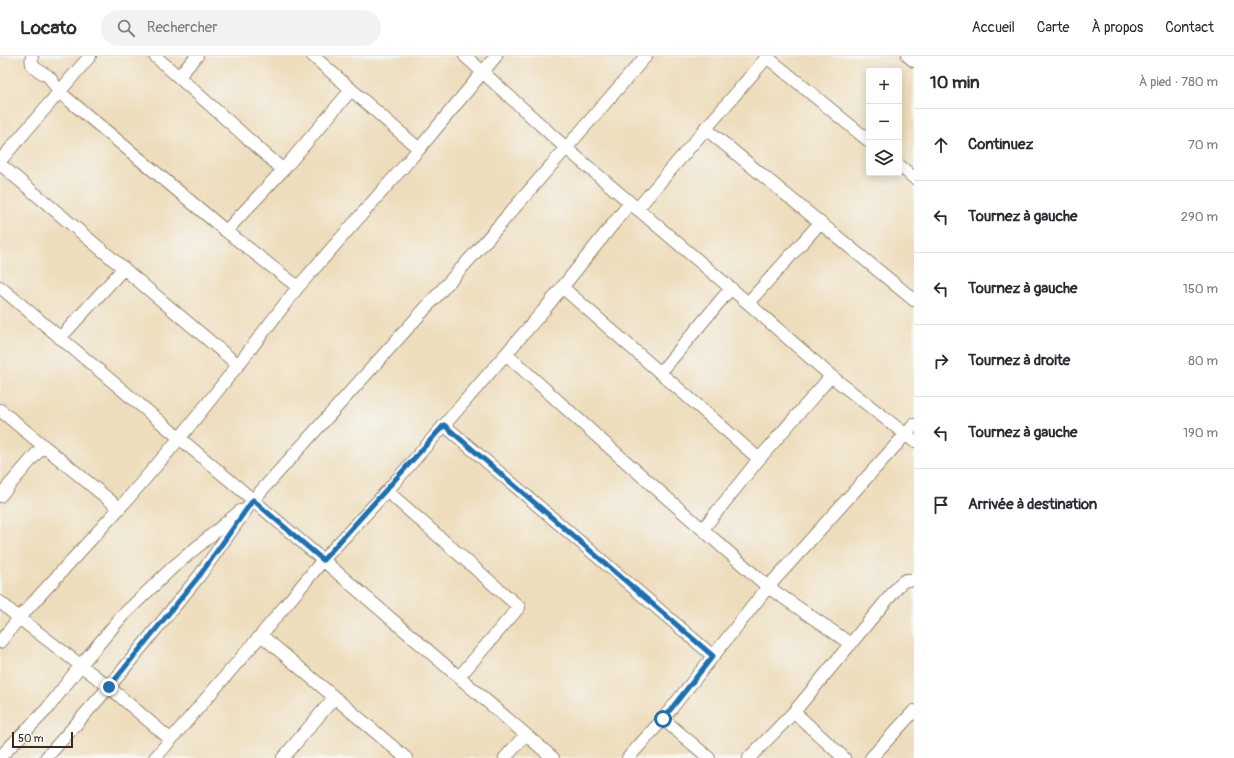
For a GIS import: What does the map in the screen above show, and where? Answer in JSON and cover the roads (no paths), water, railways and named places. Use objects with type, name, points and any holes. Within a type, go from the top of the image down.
[{"type":"street","points":[[32,56],[32,64],[35,70],[47,76],[58,91],[226,231],[298,288]]},
{"type":"street","points":[[0,161],[58,91],[90,56]]},
{"type":"street","points":[[155,56],[283,170]]},
{"type":"street","points":[[179,76],[197,56]]},
{"type":"street","points":[[313,56],[419,149]]},
{"type":"street","points":[[465,56],[566,148],[731,288],[831,376],[910,438]]},
{"type":"street","points":[[0,642],[19,618],[119,508],[179,439],[298,288],[419,149],[496,56]]},
{"type":"street","points":[[46,758],[109,687],[200,575],[253,500],[476,252],[646,56]]},
{"type":"street","points":[[908,56],[914,61]]},
{"type":"street","points":[[155,758],[261,635],[323,560],[386,491],[544,310],[562,286],[613,226],[634,206],[706,128],[767,57],[868,140]]},
{"type":"street","points":[[226,231],[283,170],[351,90]]},
{"type":"street","points":[[706,128],[914,300]]},
{"type":"street","points":[[0,164],[238,365]]},
{"type":"street","points":[[902,168],[914,178]]},
{"type":"street","points":[[748,303],[820,223]]},
{"type":"street","points":[[60,338],[124,268]]},
{"type":"street","points":[[562,286],[759,459]]},
{"type":"street","points":[[660,373],[731,288]]},
{"type":"street","points":[[2,293],[60,338],[253,500],[553,758]]},
{"type":"street","points":[[506,354],[768,587],[851,644]]},
{"type":"street","points":[[703,529],[759,459],[831,376]]},
{"type":"street","points":[[0,410],[119,508]]},
{"type":"street","points":[[444,425],[713,656]]},
{"type":"street","points":[[628,758],[663,719],[768,587],[910,438],[914,425]]},
{"type":"street","points":[[0,496],[43,446]]},
{"type":"street","points":[[386,491],[519,607],[459,677]]},
{"type":"street","points":[[0,757],[47,709],[80,666],[123,615],[172,568],[253,500]]},
{"type":"street","points":[[749,758],[794,712],[902,583],[906,580],[914,580]]},
{"type":"street","points":[[0,602],[80,666],[109,687],[170,739]]},
{"type":"street","points":[[261,635],[406,758]]},
{"type":"street","points":[[283,758],[334,698]]},
{"type":"street","points":[[871,758],[914,711]]},
{"type":"street","points":[[794,712],[844,758]]},
{"type":"street","points":[[663,719],[709,758]]},
{"type":"street","points":[[505,758],[525,735]]}]
